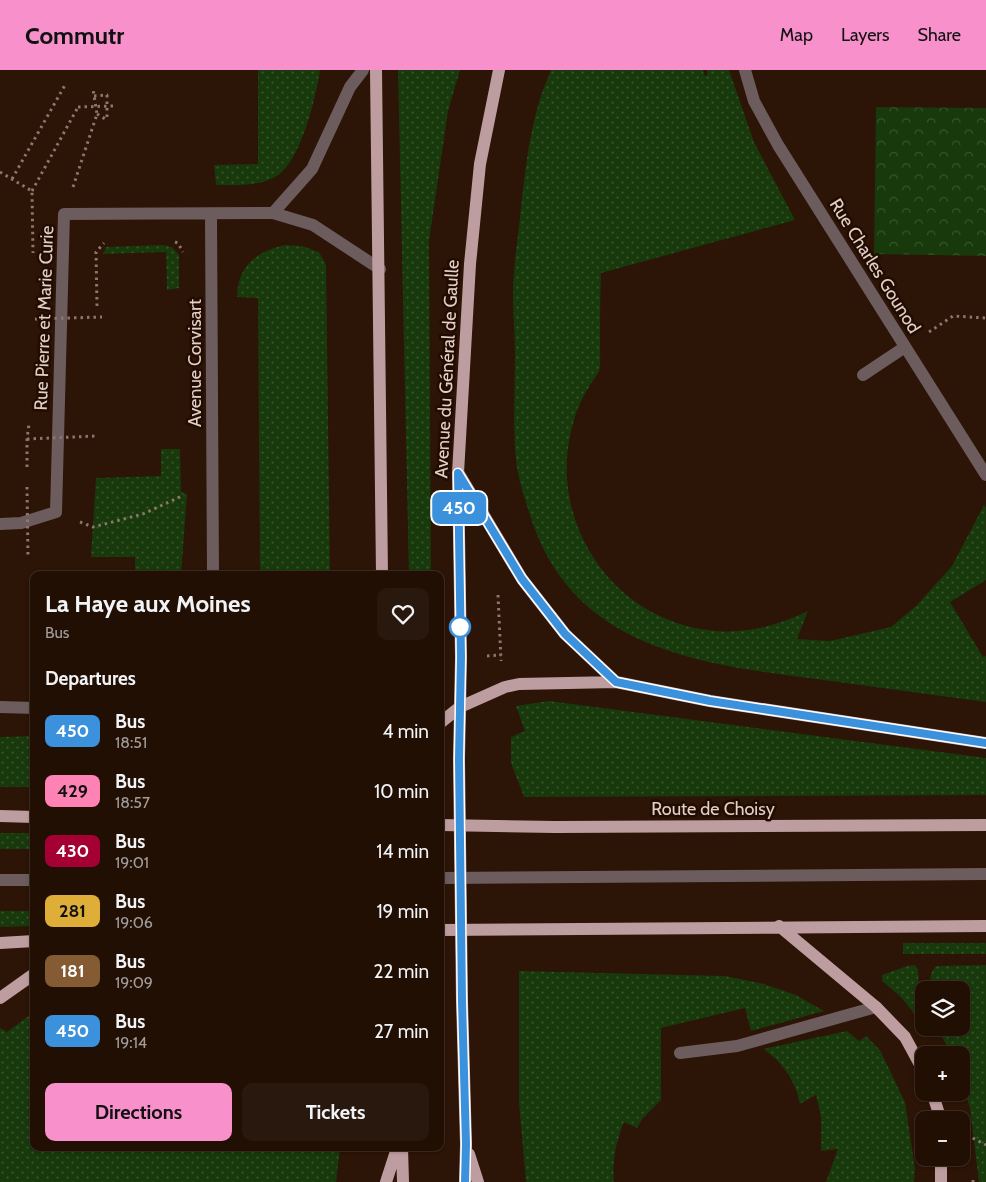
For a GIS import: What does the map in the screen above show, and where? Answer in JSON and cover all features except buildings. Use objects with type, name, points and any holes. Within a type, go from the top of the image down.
[{"type":"main road","points":[[376,70],[380,269],[382,571]]},
{"type":"main road","name":"Avenue du Général de Gaulle","points":[[465,1182],[466,1144],[459,759],[461,657],[458,473],[470,264],[479,173],[499,70]]},
{"type":"main road","points":[[458,473],[522,579],[565,634],[616,682]]},
{"type":"main road","points":[[444,720],[460,707],[519,684],[616,682],[710,701],[986,743]]},
{"type":"main road","points":[[0,816],[30,817]]},
{"type":"main road","name":"Route de Choisy","points":[[444,825],[564,827],[986,825]]},
{"type":"main road","points":[[779,926],[876,1008],[905,1037],[915,1055]]},
{"type":"main road","points":[[444,930],[779,926],[986,926]]},
{"type":"main road","points":[[0,942],[30,941]]},
{"type":"main road","points":[[0,998],[30,977]]},
{"type":"main road","points":[[466,1144],[478,1182]]},
{"type":"main road","points":[[386,1182],[397,1151]]},
{"type":"main road","points":[[402,1151],[403,1182]]},
{"type":"main road","points":[[941,1166],[941,1182]]},
{"type":"street","points":[[273,212],[312,169],[350,87],[363,70]]},
{"type":"street","name":"Rue Charles Gounod","points":[[745,70],[754,101],[778,145],[986,475]]},
{"type":"street","points":[[211,214],[273,212],[313,225],[380,269]]},
{"type":"street","name":"Rue Pierre et Marie Curie","points":[[56,512],[64,214],[211,214]]},
{"type":"street","name":"Avenue Corvisart","points":[[211,214],[213,571]]},
{"type":"street","points":[[862,375],[905,347]]},
{"type":"street","points":[[0,524],[20,523],[56,512]]},
{"type":"street","points":[[0,707],[30,708]]},
{"type":"street","points":[[444,878],[986,874]]},
{"type":"street","points":[[0,880],[30,880]]},
{"type":"street","points":[[680,1053],[737,1046],[876,1008]]},
{"type":"path","points":[[12,179],[65,85]]},
{"type":"path","points":[[64,214],[97,114],[93,90]]},
{"type":"path","points":[[94,96],[107,95],[107,121],[97,114]]},
{"type":"path","points":[[33,260],[32,191],[78,107],[113,106]]},
{"type":"path","points":[[0,172],[32,191]]},
{"type":"path","points":[[172,241],[178,243],[184,254]]},
{"type":"path","points":[[97,306],[96,252],[103,243],[112,242]]},
{"type":"path","points":[[34,310],[35,320],[102,317]]},
{"type":"path","points":[[926,333],[953,316],[986,318]]},
{"type":"path","points":[[27,467],[29,422]]},
{"type":"path","points":[[27,438],[96,436]]},
{"type":"path","points":[[28,487],[28,558]]},
{"type":"path","points":[[56,512],[93,527],[143,514],[187,494]]},
{"type":"path","points":[[498,595],[501,669]]},
{"type":"path","points":[[486,656],[501,655]]},
{"type":"path","points":[[970,1137],[986,1145]]},
{"type":"green space","points":[[258,70],[320,70],[306,128],[293,157],[286,168],[277,176],[255,184],[216,185],[214,165],[258,164]]},
{"type":"green space","points":[[398,70],[460,70],[448,111],[429,241],[431,571],[409,571]]},
{"type":"green space","points":[[551,70],[703,70],[704,75],[707,76],[707,70],[729,70],[754,142],[795,220],[601,273],[600,369],[583,397],[576,415],[571,432],[567,460],[568,488],[574,515],[584,541],[598,564],[616,585],[638,603],[662,617],[681,624],[699,629],[735,631],[772,625],[808,611],[797,639],[830,641],[891,627],[916,606],[952,566],[984,505],[986,508],[986,580],[950,602],[983,657],[986,656],[986,702],[771,673],[727,666],[684,656],[644,641],[607,621],[575,595],[549,560],[530,515],[515,454],[513,296],[515,257],[529,145],[539,102]]},
{"type":"green space","points":[[876,107],[986,108],[986,256],[874,254]]},
{"type":"green space","points":[[162,245],[172,247],[179,255],[179,288],[167,290],[166,252],[103,254],[106,247]]},
{"type":"green space","points":[[285,245],[302,246],[319,252],[326,265],[330,571],[260,571],[258,298],[237,297],[238,286],[245,268],[257,256]]},
{"type":"green space","points":[[161,449],[180,449],[181,492],[187,494],[181,571],[135,571],[135,557],[91,557],[96,478],[161,476]]},
{"type":"green space","points":[[549,701],[986,758],[986,795],[524,797],[511,763],[511,737],[525,731],[516,706]]},
{"type":"green space","points":[[30,736],[30,787],[0,787],[0,737]]},
{"type":"green space","points":[[0,833],[30,833],[30,849],[0,849]]},
{"type":"green space","points":[[0,911],[30,911],[30,926],[0,927]]},
{"type":"green space","points":[[903,943],[986,943],[986,954],[903,954]]},
{"type":"green space","points":[[915,965],[918,970],[918,981],[915,981],[915,1015],[901,997],[882,981],[882,975]]},
{"type":"green space","points":[[986,965],[986,1182],[979,1182],[968,1101],[970,1101],[970,1046],[947,1046],[941,1036],[970,1036],[970,981],[930,981],[932,971],[936,966]]},
{"type":"green space","points":[[519,971],[725,976],[764,984],[796,995],[824,1011],[751,1031],[745,1008],[661,1028],[661,1100],[643,1118],[637,1128],[624,1122],[615,1152],[614,1182],[526,1182],[519,1103]]},
{"type":"green space","points":[[30,1015],[30,1151],[340,1151],[336,1182],[0,1182],[0,1028],[7,1032]]},
{"type":"green space","points":[[847,1031],[859,1041],[866,1036],[880,1050],[905,1102],[915,1169],[914,1182],[826,1182],[838,1149],[821,1151],[821,1117],[816,1095],[800,1104],[792,1080],[782,1066],[763,1049]]},
{"type":"bus line","name":"450","points":[[465,1182],[466,1144],[459,759],[461,657],[458,473],[522,579],[565,634],[616,682],[710,701],[986,743]]}]
